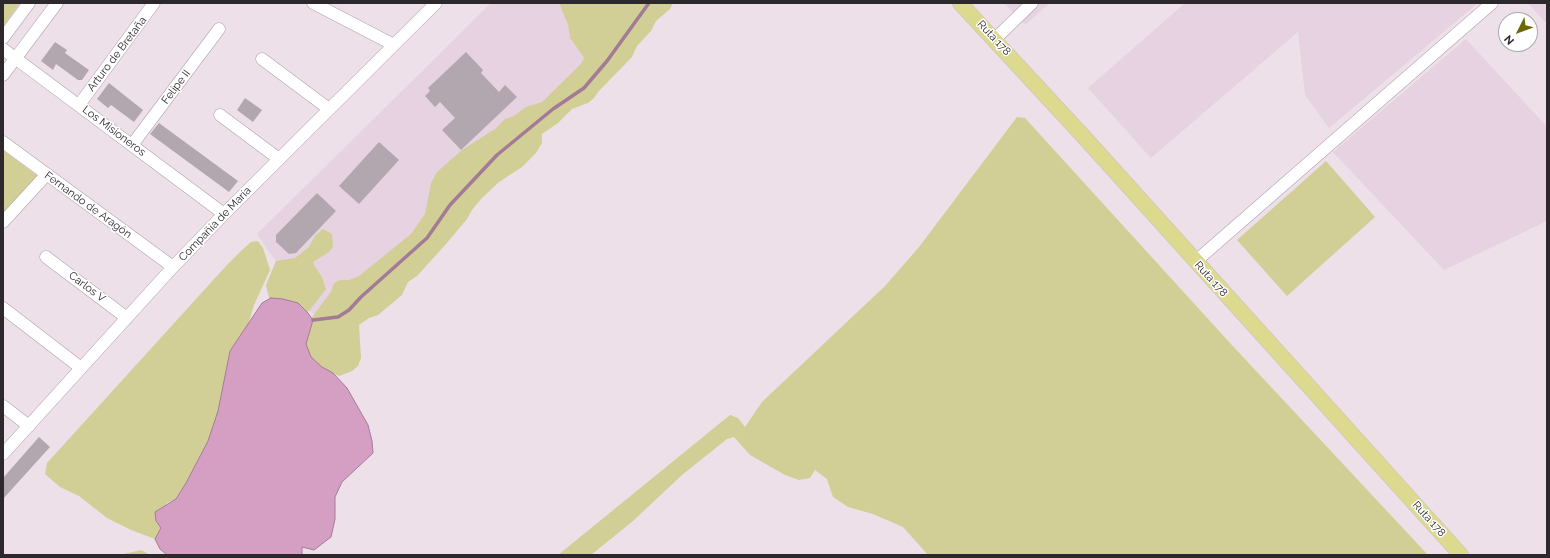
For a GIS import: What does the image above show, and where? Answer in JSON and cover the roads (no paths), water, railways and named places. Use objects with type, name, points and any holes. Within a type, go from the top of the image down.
[{"type":"main road","name":"Ruta 178","points":[[960,3],[1196,261],[1461,555]]},
{"type":"street","points":[[3,38],[29,3]]},
{"type":"street","points":[[3,75],[57,3]]},
{"type":"street","name":"Arturo de Bretaña","points":[[79,105],[154,3]]},
{"type":"street","points":[[313,3],[394,45]]},
{"type":"street","name":"Compañía de María","points":[[3,454],[173,267],[224,214],[436,3]]},
{"type":"street","points":[[994,39],[1032,3]]},
{"type":"street","points":[[1196,261],[1492,3]]},
{"type":"street","name":"Felipe II","points":[[132,145],[219,29]]},
{"type":"street","name":"Los Misioneros","points":[[3,49],[224,214]]},
{"type":"street","points":[[262,59],[329,109]]},
{"type":"street","points":[[220,115],[279,159]]},
{"type":"street","name":"Fernando de Aragón","points":[[3,142],[173,267]]},
{"type":"street","points":[[3,222],[47,174]]},
{"type":"street","name":"Carlos V","points":[[46,257],[127,318]]},
{"type":"street","points":[[3,308],[81,368]]},
{"type":"street","points":[[3,406],[29,426]]},
{"type":"waterway","points":[[313,320],[338,317],[349,310],[361,297],[427,238],[450,205],[497,155],[553,109],[584,88],[607,61],[649,3]]}]
